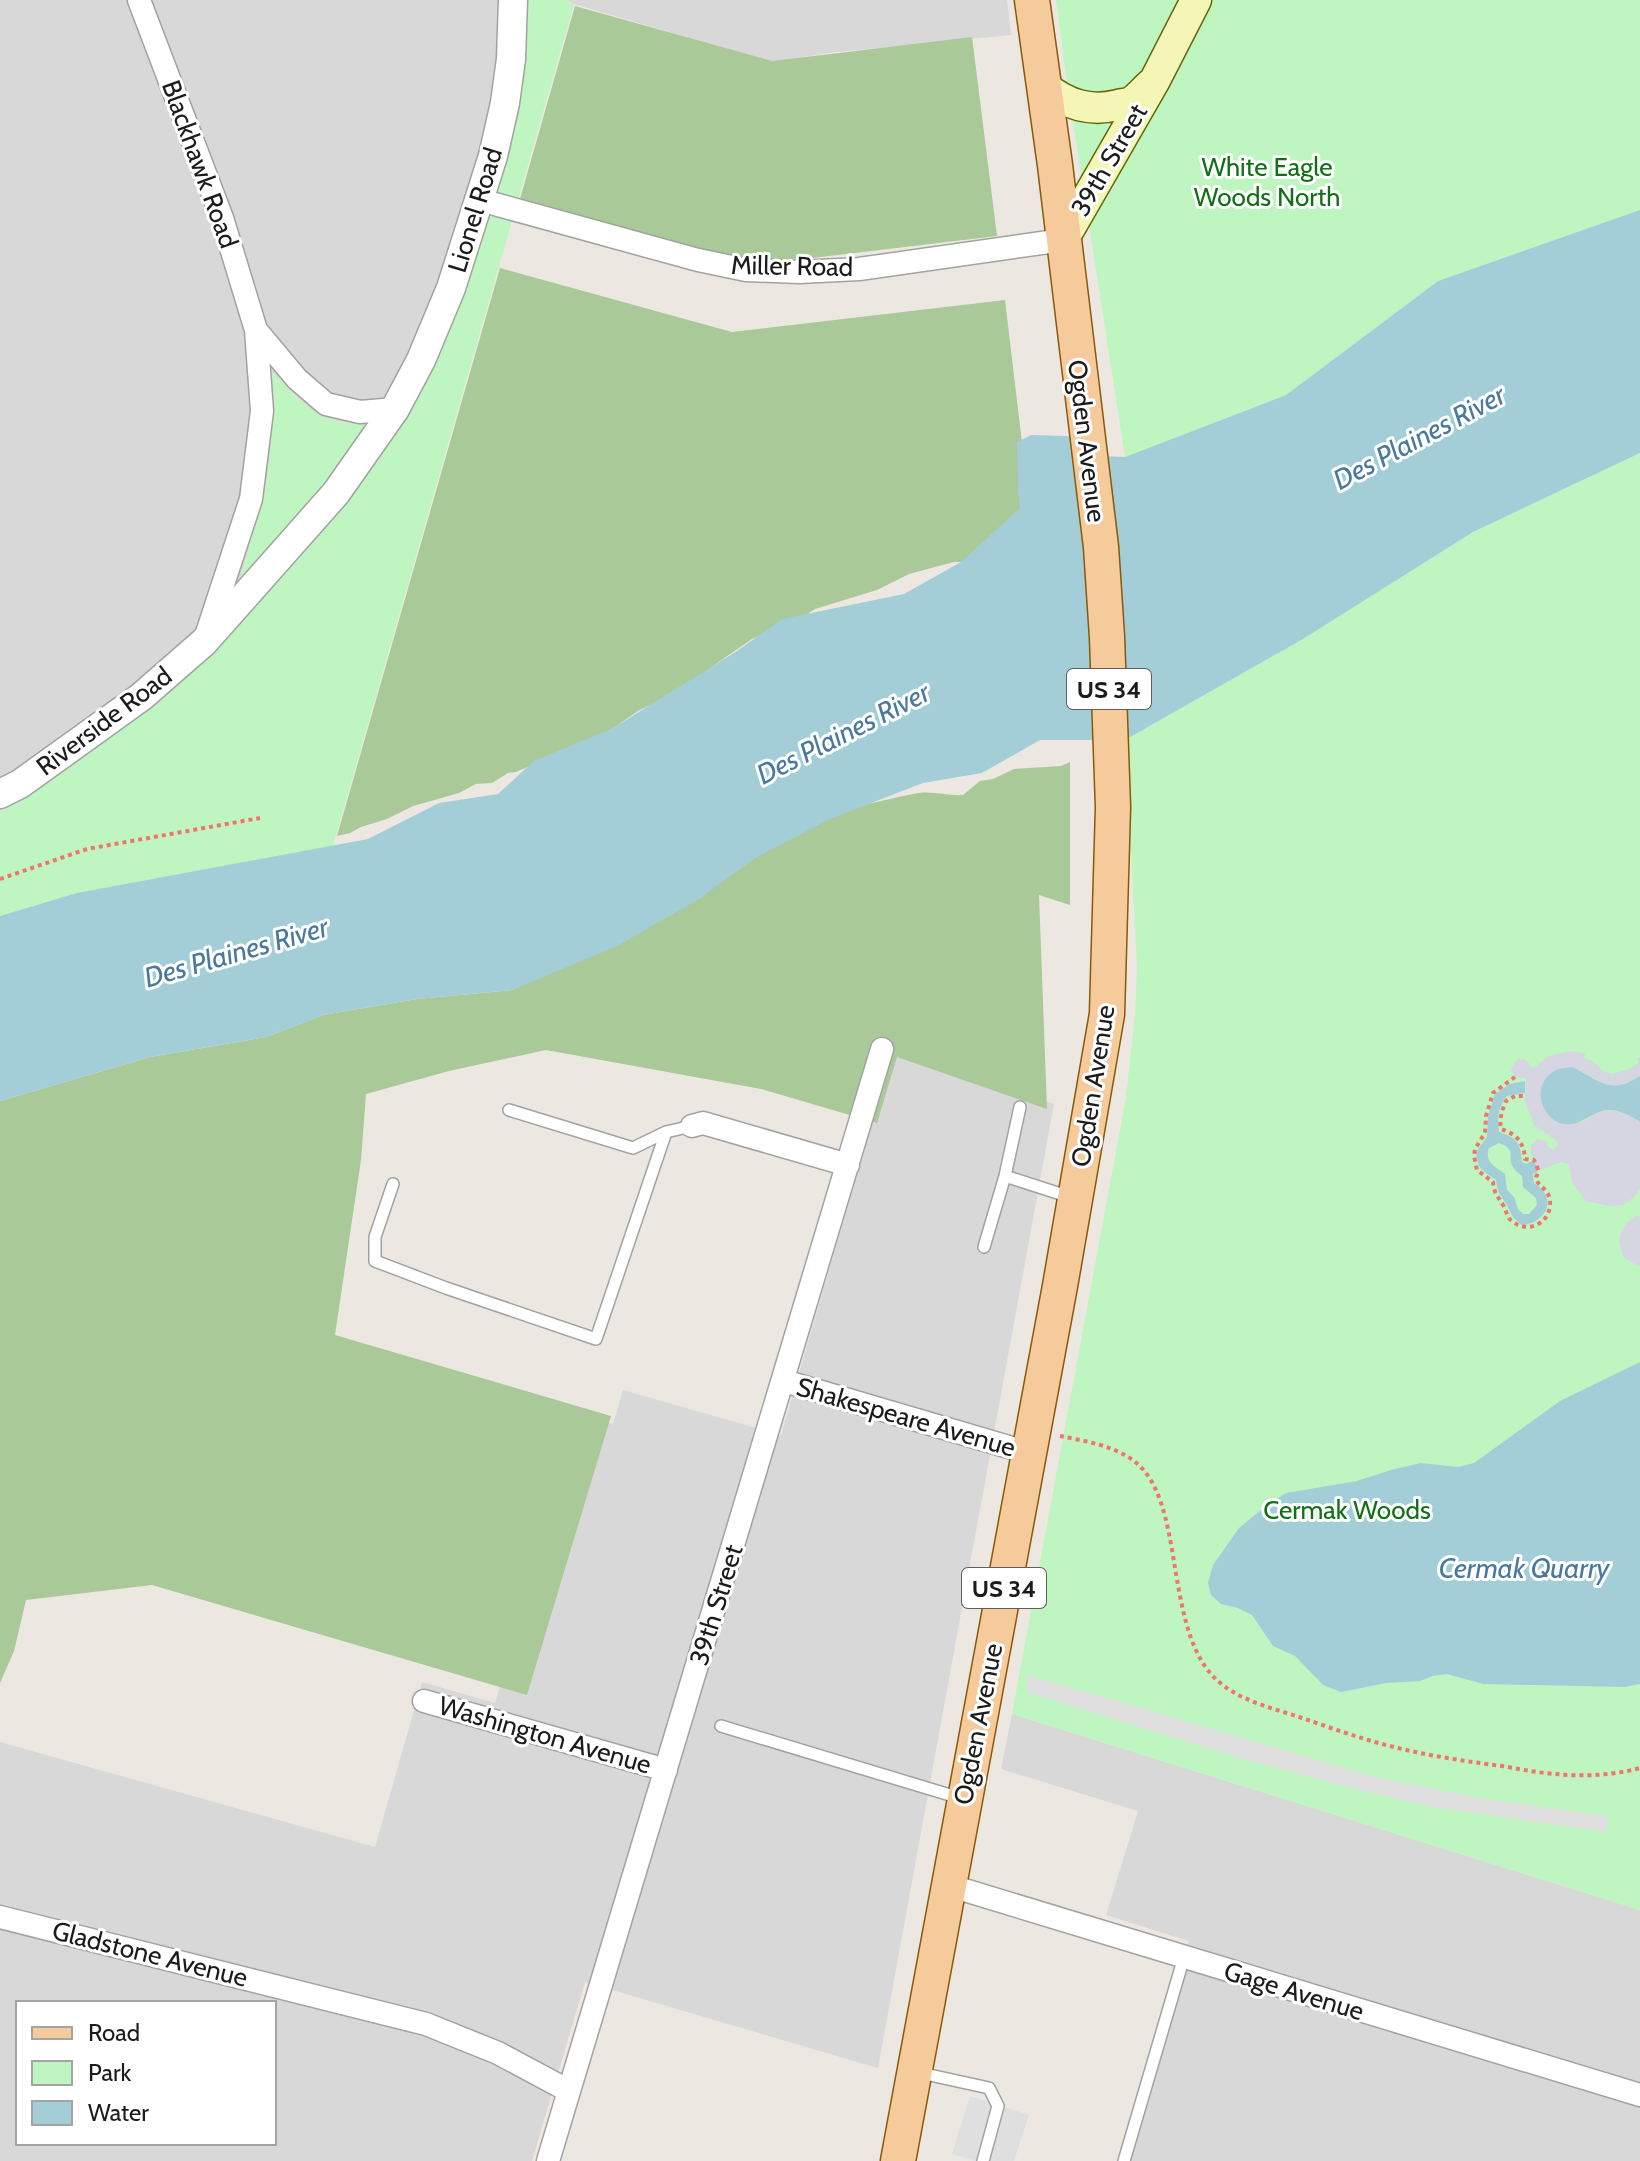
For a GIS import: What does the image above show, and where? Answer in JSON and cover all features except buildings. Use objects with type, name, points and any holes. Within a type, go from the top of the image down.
[{"type":"main road","name":"Ogden Avenue","points":[[898,2161],[964,1800],[1039,1443],[1075,1198],[1107,1014],[1113,807],[1101,547],[1032,0]]},
{"type":"main road","name":"39th Street","points":[[1063,240],[1155,80],[1196,0]]},
{"type":"main road","name":"39th Street","points":[[1045,87],[1071,104],[1086,108],[1108,107],[1131,102],[1155,80]]},
{"type":"street","name":"Blackhawk Road","points":[[139,0],[222,218],[256,330],[262,411],[251,499],[204,642]]},
{"type":"street","name":"Lionel Road","points":[[204,642],[336,493],[395,409],[421,360],[451,288],[493,156],[505,103],[512,47],[513,0]]},
{"type":"street","name":"Miller Road","points":[[480,200],[643,246],[746,270],[799,272],[859,269],[1063,240]]},
{"type":"street","name":"Blackhawk Road","points":[[256,330],[297,379],[326,404],[360,412],[395,409]]},
{"type":"street","name":"Riverside Road","points":[[0,794],[20,784],[141,697],[204,642]]},
{"type":"street","name":"39th Street","points":[[548,2161],[882,1049]]},
{"type":"street","points":[[692,1126],[703,1123],[848,1165]]},
{"type":"street","name":"Shakespeare Avenue","points":[[784,1381],[1039,1443]]},
{"type":"street","name":"Washington Avenue","points":[[424,1701],[666,1770]]},
{"type":"street","name":"Gage Avenue","points":[[948,1885],[1640,2095]]},
{"type":"street","name":"Gladstone Avenue","points":[[0,1917],[426,2024],[498,2053],[569,2091]]},
{"type":"lane","points":[[984,1247],[1005,1176],[1020,1107]]},
{"type":"lane","points":[[509,1110],[633,1148],[666,1132],[692,1126]]},
{"type":"lane","points":[[393,1184],[375,1237],[375,1261],[596,1339],[666,1132]]},
{"type":"lane","points":[[1005,1176],[1075,1198]]},
{"type":"lane","points":[[721,1726],[964,1800]]},
{"type":"lane","points":[[1124,2161],[1184,1957]]},
{"type":"lane","points":[[914,2072],[989,2088],[998,2106],[983,2161]]},
{"type":"path","points":[[0,879],[87,849],[260,818]]},
{"type":"path","points":[[1515,1077],[1499,1087],[1489,1102],[1485,1133],[1477,1144],[1474,1156],[1477,1170],[1493,1182],[1496,1197],[1504,1205],[1509,1218],[1519,1225],[1532,1227],[1545,1219],[1550,1208],[1548,1193],[1536,1178],[1538,1171],[1534,1160],[1525,1159],[1523,1146],[1518,1139],[1501,1129],[1506,1101],[1515,1096],[1525,1096]]},
{"type":"path","points":[[1039,1443],[1094,1443],[1136,1462],[1157,1492],[1173,1555],[1180,1602],[1200,1659],[1211,1674],[1241,1698],[1366,1740],[1446,1758],[1557,1775],[1602,1775],[1640,1768]]},
{"type":"shaded area","points":[[0,0],[524,0],[525,19],[400,422],[356,424],[328,419],[310,409],[269,370],[266,374],[271,433],[268,476],[219,643],[179,684],[143,714],[0,812]]},
{"type":"shaded area","points":[[567,0],[1007,0],[1011,35],[828,53],[771,62]]},
{"type":"shaded area","points":[[1570,1051],[1585,1053],[1584,1058],[1613,1074],[1639,1063],[1637,1059],[1640,1057],[1640,1076],[1620,1086],[1610,1087],[1581,1071],[1573,1124],[1609,1110],[1625,1113],[1640,1122],[1640,1188],[1623,1205],[1586,1201],[1572,1182],[1569,1164],[1561,1162],[1538,1171],[1531,1152],[1531,1146],[1537,1139],[1546,1141],[1549,1148],[1554,1149],[1557,1141],[1534,1125],[1525,1101],[1526,1078],[1515,1077],[1512,1067],[1518,1059],[1524,1059],[1532,1069],[1549,1056]]},
{"type":"shaded area","points":[[892,1054],[1054,1104],[878,2068],[585,1982],[532,2161],[0,2161],[0,1742],[375,1847],[422,1682],[495,1703],[580,1414],[613,1424],[623,1390],[781,1435]]},
{"type":"shaded area","points":[[1636,1216],[1640,1216],[1640,1267],[1624,1258],[1619,1243],[1621,1232]]},
{"type":"shaded area","points":[[1028,1675],[1379,1778],[1480,1798],[1608,1816],[1606,1832],[1433,1807],[1250,1761],[1026,1692]]},
{"type":"shaded area","points":[[1012,1714],[1640,1910],[1640,2161],[1125,2161],[1189,1941],[1106,1915],[1138,1811],[1001,1769]]},
{"type":"shaded area","points":[[970,2096],[1029,2115],[1014,2161],[975,2161],[952,2154]]},
{"type":"green space","points":[[524,0],[567,0],[574,4],[333,846],[0,916],[0,812],[143,714],[179,684],[219,643],[268,476],[271,433],[266,374],[269,369],[306,406],[332,420],[354,424],[400,422],[411,404]]},
{"type":"green space","name":"White Eagle Woods North","points":[[1056,0],[1640,0],[1640,210],[1438,281],[1286,395],[1125,457]]},
{"type":"green space","points":[[575,6],[772,61],[972,37],[997,236],[737,267],[518,206]]},
{"type":"green space","points":[[500,268],[732,332],[1005,300],[1031,518],[961,562],[909,574],[877,590],[815,609],[798,620],[752,639],[671,695],[638,711],[606,733],[508,773],[492,783],[476,784],[459,793],[413,806],[387,819],[337,836]]},
{"type":"green space","name":"Cermak Woods","points":[[1640,453],[1640,1910],[1012,1714],[1126,1097],[1137,968],[1125,740],[1303,639],[1473,532]]},
{"type":"green space","points":[[1070,762],[1070,905],[1039,895],[1047,1109],[897,1057],[877,1123],[761,1089],[546,1050],[449,1071],[366,1094],[361,1160],[335,1335],[611,1416],[527,1695],[152,1585],[26,1600],[14,1651],[0,1683],[0,1101],[150,1057],[266,1037],[323,1015],[417,999],[512,990],[639,916],[850,806],[919,793],[963,795],[980,781],[993,779],[1014,769],[1061,766]]},
{"type":"water","name":"Des Plaines River","points":[[1640,210],[1640,453],[1473,532],[1303,639],[1125,740],[1040,740],[982,773],[923,783],[830,819],[755,858],[699,899],[617,946],[512,990],[417,999],[323,1015],[266,1037],[150,1057],[0,1101],[0,916],[77,893],[368,839],[439,803],[498,794],[534,761],[613,728],[737,651],[782,619],[904,594],[961,562],[1020,508],[1017,442],[1031,435],[1068,436],[1100,456],[1125,457],[1286,395],[1438,281]]},
{"type":"water","points":[[1572,1067],[1612,1085],[1620,1085],[1640,1076],[1640,1122],[1615,1110],[1599,1112],[1569,1124],[1550,1117],[1542,1104],[1544,1082],[1554,1071]]},
{"type":"water","points":[[1525,1081],[1525,1093],[1507,1096],[1504,1100],[1499,1113],[1499,1132],[1517,1142],[1522,1162],[1526,1164],[1534,1160],[1538,1171],[1533,1174],[1534,1183],[1547,1198],[1546,1210],[1539,1219],[1522,1225],[1500,1194],[1496,1180],[1478,1163],[1476,1152],[1487,1137],[1488,1116],[1495,1094],[1510,1084]],"holes":[[[1499,1143],[1508,1148],[1511,1163],[1522,1176],[1523,1187],[1536,1198],[1537,1205],[1529,1214],[1523,1214],[1518,1209],[1514,1197],[1507,1190],[1505,1174],[1488,1157],[1489,1148]]]},
{"type":"water","name":"Cermak Quarry","points":[[1640,1362],[1640,1684],[1625,1687],[1483,1684],[1447,1674],[1341,1692],[1323,1685],[1295,1656],[1273,1646],[1252,1615],[1221,1604],[1211,1595],[1208,1583],[1213,1565],[1239,1528],[1261,1510],[1274,1506],[1278,1498],[1286,1493],[1357,1481],[1421,1463],[1458,1467],[1474,1463],[1560,1401]]}]
